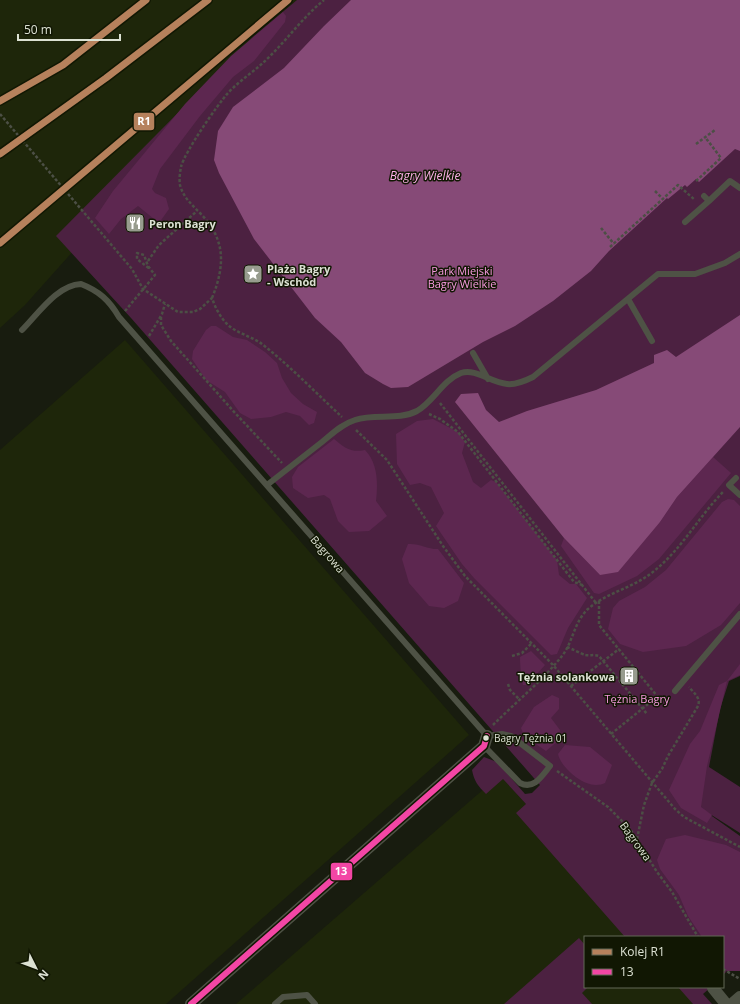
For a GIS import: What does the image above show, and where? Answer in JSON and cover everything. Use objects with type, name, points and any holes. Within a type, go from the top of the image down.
[{"type":"street","points":[[191,1004],[486,741]]},
{"type":"street","points":[[713,988],[726,1004]]},
{"type":"street","points":[[732,1004],[740,997]]},
{"type":"lane","points":[[684,222],[706,198],[730,181],[740,188]]},
{"type":"lane","points":[[267,485],[348,423],[368,417],[400,416],[416,411],[459,374],[468,372],[476,373],[488,379],[508,384],[520,382],[533,377],[658,274],[695,274],[725,263],[740,254]]},
{"type":"lane","name":"Bagrowa","points":[[22,330],[58,293],[75,284],[81,284],[100,293],[110,303],[119,317],[267,485],[486,741],[520,783],[526,786],[533,785],[550,766]]},
{"type":"lane","points":[[628,299],[652,341]]},
{"type":"lane","points":[[473,353],[488,379]]},
{"type":"lane","points":[[736,478],[729,485],[740,495]]},
{"type":"lane","points":[[675,691],[740,614]]},
{"type":"lane","points":[[486,741],[502,734],[511,736],[550,766]]},
{"type":"lane","points":[[275,1004],[283,997],[307,995],[315,1004]]},
{"type":"path","points":[[0,114],[132,269],[143,290],[178,312],[193,312],[206,305],[212,298],[220,275],[222,259],[218,241],[211,225],[184,195],[180,182],[181,166],[184,158],[229,92],[267,59],[310,12],[324,0]]},
{"type":"path","points":[[696,144],[715,130]]},
{"type":"path","points":[[696,181],[721,158],[705,137]]},
{"type":"path","points":[[610,247],[678,184],[696,201]]},
{"type":"path","points":[[655,191],[663,199]]},
{"type":"path","points":[[148,261],[163,241],[197,211]]},
{"type":"path","points":[[601,228],[614,244]]},
{"type":"path","points":[[119,317],[155,275],[137,259],[137,252],[144,255],[148,261],[150,270]]},
{"type":"path","points":[[212,298],[216,308],[226,323],[235,330],[252,337],[268,349],[387,460],[458,568],[553,665],[652,783],[680,813],[740,847]]},
{"type":"path","points":[[144,345],[161,317],[165,304]]},
{"type":"path","points":[[161,317],[161,325],[171,340],[287,469]]},
{"type":"path","points":[[434,396],[582,585],[597,602],[599,625],[662,702]]},
{"type":"path","points":[[416,411],[432,414],[458,432],[574,582],[582,585]]},
{"type":"path","points":[[486,741],[490,727],[561,657],[581,617],[597,602],[632,586],[663,563],[729,485]]},
{"type":"path","points":[[512,656],[522,653],[531,644]]},
{"type":"path","points":[[567,647],[584,654],[597,655],[647,714]]},
{"type":"path","points":[[570,686],[604,662],[619,649]]},
{"type":"path","points":[[637,839],[644,805],[652,783],[662,769],[700,702],[684,680]]},
{"type":"path","points":[[508,684],[510,690],[518,699]]},
{"type":"path","points":[[611,734],[658,696]]},
{"type":"path","name":"Bagrowa","points":[[550,766],[608,807],[637,839],[657,872],[672,892],[697,936]]},
{"type":"path","points":[[724,970],[740,979]]},
{"type":"shaded area","points":[[0,0],[297,0],[254,36],[92,230],[25,305],[0,328]]},
{"type":"shaded area","points":[[283,12],[286,16],[285,22],[254,61],[233,77],[200,116],[160,169],[152,189],[155,193],[166,198],[169,209],[159,223],[138,206],[121,219],[109,234],[95,218],[113,191],[185,104],[231,56]]},
{"type":"shaded area","points":[[211,326],[216,326],[233,337],[247,340],[265,352],[277,363],[282,378],[291,393],[303,404],[317,412],[314,423],[309,425],[300,416],[286,412],[271,417],[251,419],[240,413],[225,392],[206,380],[192,359],[193,351],[206,330]]},
{"type":"shaded area","points":[[125,340],[469,735],[166,1004],[0,1004],[0,450]]},
{"type":"shaded area","points":[[433,419],[458,432],[465,442],[462,453],[473,482],[481,488],[491,480],[496,482],[557,560],[559,575],[570,584],[576,584],[587,598],[568,628],[557,654],[551,655],[474,578],[462,564],[436,526],[444,513],[431,487],[420,483],[410,485],[397,464],[396,434],[417,421]]},
{"type":"shaded area","points":[[334,439],[348,449],[356,451],[365,450],[375,467],[377,481],[376,501],[387,516],[369,531],[349,532],[338,521],[330,499],[324,495],[308,498],[293,488],[292,477],[298,467]]},
{"type":"shaded area","points":[[713,457],[731,473],[659,559],[637,576],[599,594],[594,593],[561,546],[564,538],[600,575],[660,522],[677,497]]},
{"type":"shaded area","points":[[728,499],[734,500],[740,506],[740,603],[721,625],[686,646],[643,652],[620,644],[608,629],[613,608],[619,601],[645,587],[666,570],[722,502]]},
{"type":"shaded area","points":[[408,544],[416,544],[438,549],[464,583],[458,601],[444,608],[429,606],[409,583],[402,559]]},
{"type":"shaded area","points":[[531,651],[545,665],[527,685],[523,685],[520,657]]},
{"type":"shaded area","points":[[740,664],[740,675],[727,681]]},
{"type":"shaded area","points":[[727,681],[707,766],[701,807],[712,815],[707,823],[681,808],[669,790],[690,744],[700,731],[719,685]]},
{"type":"shaded area","points":[[552,695],[559,698],[559,709],[551,718],[560,730],[559,740],[546,751],[524,736],[521,728],[534,707]]},
{"type":"shaded area","points":[[565,745],[590,747],[612,765],[605,783],[597,785],[584,782],[567,770],[558,754]]},
{"type":"shaded area","points":[[500,775],[644,936],[584,936],[584,988],[691,988],[705,1004],[236,1004]]},
{"type":"shaded area","points":[[685,835],[726,845],[740,852],[740,971],[727,971],[724,968],[724,936],[701,936],[688,916],[679,895],[660,869],[657,860],[666,839]]},
{"type":"green space","name":"Park Miejski Bagry Wielkie","points":[[297,0],[740,0],[740,676],[729,681],[720,709],[709,767],[740,787],[740,833],[702,809],[740,836],[740,971],[727,971],[724,974],[724,936],[624,936],[516,813],[526,804],[503,779],[486,794],[483,791],[475,780],[472,770],[484,757],[497,762],[525,794],[532,793],[540,785],[131,318],[56,236],[254,36]]},
{"type":"green space","points":[[579,938],[584,944],[584,988],[587,988],[582,993],[592,1004],[504,1004]]},
{"type":"green space","points":[[679,988],[710,988],[703,994],[712,1004],[693,1004]]},
{"type":"water","name":"Bagry Wielkie","points":[[351,0],[740,0],[740,151],[735,149],[699,182],[696,179],[687,187],[685,185],[668,199],[667,198],[609,251],[591,271],[553,301],[515,326],[483,342],[408,387],[391,388],[365,373],[341,342],[315,318],[254,239],[219,173],[214,160],[218,131],[233,107],[284,68]]},
{"type":"water","points":[[740,315],[740,427],[677,497],[660,522],[618,572],[600,575],[564,538],[455,402],[461,394],[478,393],[486,410],[499,422],[527,411],[596,390],[654,363],[654,355],[667,350],[676,357]]},
{"type":"rail line","name":"R1","points":[[0,101],[63,65],[146,0]]},
{"type":"rail line","name":"R1","points":[[0,154],[106,78],[208,0]]},
{"type":"rail line","name":"R1","points":[[0,243],[288,0]]},
{"type":"transit line","name":"13","points":[[191,1004],[484,746],[487,736]]},
{"type":"place","name":"Peron Bagry","points":[[135,223]]},
{"type":"place","name":"Plaża Bagry - Wschód","points":[[253,274]]},
{"type":"place","name":"Tężnia solankowa","points":[[629,676]]},
{"type":"place","name":"Bagry Tężnia 01","points":[[486,738]]},
{"type":"park label","name":"Tężnia Bagry","points":[[637,698]]}]
